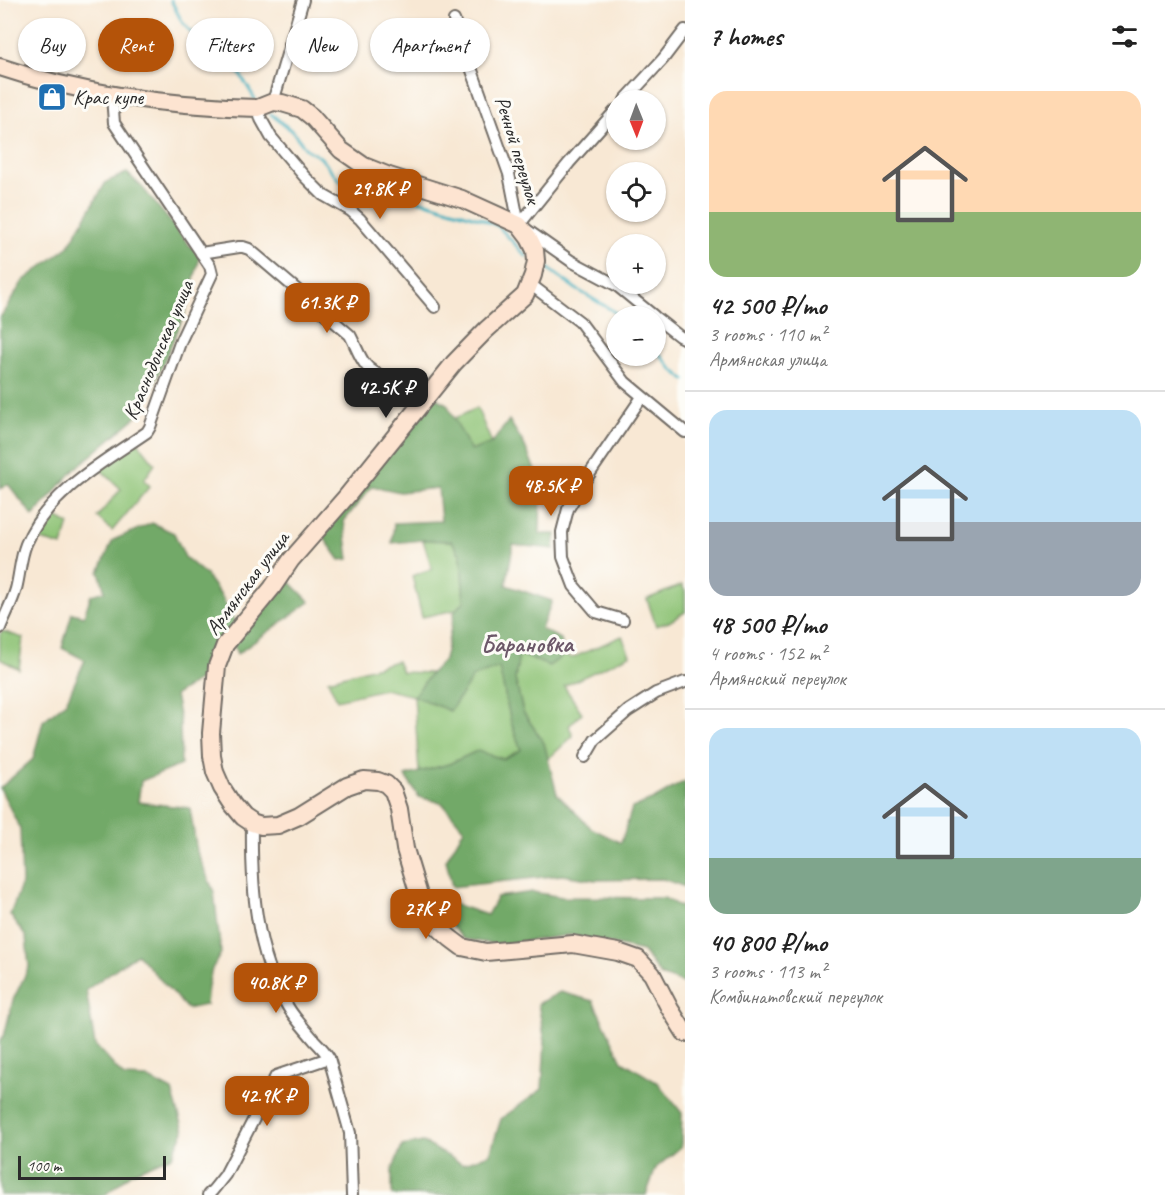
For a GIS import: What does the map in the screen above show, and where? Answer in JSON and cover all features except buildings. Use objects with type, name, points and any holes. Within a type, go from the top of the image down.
[{"type":"street","points":[[303,0],[271,104],[261,119],[271,137],[323,195],[351,211],[360,219],[435,307]]},
{"type":"street","points":[[634,90],[663,59],[685,30]]},
{"type":"street","points":[[0,67],[25,76],[112,96],[148,101],[271,104],[302,109],[341,150],[364,166],[462,199],[519,225],[571,261],[616,285],[642,306]]},
{"type":"street","name":"Речной переулок","points":[[473,72],[509,174],[519,225]]},
{"type":"street","name":"Краснодонская улица","points":[[0,628],[16,589],[26,544],[38,521],[65,490],[147,432],[150,427],[181,340],[212,274],[210,266],[114,123],[112,96]]},
{"type":"street","points":[[519,225],[606,121]]},
{"type":"street","name":"Армянская улица","points":[[252,823],[233,806],[222,788],[215,772],[212,756],[211,734],[217,666],[225,645],[272,588],[291,560],[347,496],[454,363],[525,295],[536,261],[535,250],[519,225]]},
{"type":"street","points":[[201,253],[239,247],[249,249],[350,335],[365,364],[372,371],[408,391],[418,408]]},
{"type":"street","points":[[530,284],[580,321],[625,382],[685,432]]},
{"type":"street","points":[[666,326],[685,339]]},
{"type":"street","points":[[623,620],[596,612],[574,586],[563,557],[562,532],[568,509],[642,397]]},
{"type":"street","points":[[585,757],[595,740],[628,711],[656,693],[685,681]]},
{"type":"street","points":[[352,1195],[350,1133],[329,1058],[289,1008],[270,969],[262,946],[251,867],[252,823],[261,826],[278,825],[299,816],[355,782],[364,780],[386,784],[393,791],[399,809],[405,849],[422,902],[438,927],[450,938],[462,947],[486,952],[573,944],[618,952],[638,959],[651,974],[685,1033]]},
{"type":"street","points":[[208,1195],[225,1175],[276,1076],[329,1058]]},
{"type":"green space","points":[[127,173],[142,187],[191,247],[201,253],[185,313],[142,412],[75,469],[33,516],[8,484],[0,489],[0,318],[23,281],[68,247],[106,182]]},
{"type":"green space","points":[[434,397],[447,404],[471,451],[492,443],[509,420],[524,444],[541,484],[540,534],[556,534],[554,549],[513,545],[506,585],[552,601],[541,629],[561,639],[564,655],[549,666],[519,654],[515,679],[523,712],[544,743],[557,794],[591,828],[621,843],[632,808],[654,799],[685,781],[685,887],[663,879],[595,880],[562,875],[452,887],[446,860],[464,829],[442,803],[419,797],[405,776],[449,764],[477,751],[503,759],[521,750],[511,722],[499,667],[473,677],[450,711],[414,696],[444,660],[455,610],[464,602],[461,556],[452,541],[423,540],[392,543],[394,523],[441,521],[438,488],[400,492],[372,486],[344,521],[349,559],[340,560],[324,538],[334,518]]},
{"type":"green space","points":[[477,408],[492,443],[471,451],[453,419]]},
{"type":"green space","points":[[137,441],[155,464],[144,480],[150,486],[112,531],[97,517],[121,489],[99,468]]},
{"type":"green space","points":[[49,513],[69,524],[62,546],[34,538]]},
{"type":"green space","points":[[152,523],[174,533],[185,557],[206,575],[222,597],[237,626],[208,674],[175,695],[180,721],[181,765],[141,781],[138,802],[190,808],[197,852],[214,892],[221,953],[212,969],[206,1005],[187,1009],[137,954],[86,990],[95,1045],[124,1077],[147,1078],[172,1091],[184,1131],[172,1156],[132,1173],[105,1195],[0,1195],[0,1040],[4,1036],[13,1000],[29,967],[26,937],[10,915],[22,883],[20,829],[0,788],[33,759],[43,721],[66,702],[85,660],[62,648],[72,613],[84,616],[91,595],[105,591],[99,572],[113,540]]},
{"type":"green space","points":[[423,540],[452,541],[461,556],[464,602],[455,610],[422,617],[412,576],[432,569]]},
{"type":"green space","points":[[286,578],[310,602],[237,654],[233,643]]},
{"type":"green space","points":[[682,585],[685,592],[685,612],[669,622],[656,626],[647,599]]},
{"type":"green space","points":[[2,631],[23,638],[19,669],[0,659]]},
{"type":"green space","points":[[622,636],[630,655],[564,686],[582,713],[569,726],[573,736],[548,759],[544,743],[523,712],[515,679],[519,654],[549,666],[564,655],[572,658]]},
{"type":"green space","points":[[397,661],[402,672],[431,673],[415,696],[499,666],[511,722],[521,750],[504,759],[477,751],[449,764],[419,772],[414,696],[384,689],[337,700],[328,680]]},
{"type":"green space","points":[[533,892],[562,897],[664,898],[685,909],[685,984],[660,975],[643,951],[570,935],[499,945],[463,939],[446,919],[454,904],[487,915],[497,897]]},
{"type":"green space","points":[[560,992],[593,1001],[622,1061],[658,1083],[682,1113],[681,1147],[656,1168],[646,1195],[392,1195],[392,1171],[402,1146],[423,1142],[462,1164],[490,1154],[501,1119],[542,1089],[545,1041],[538,1004]]},
{"type":"green space","points":[[274,1086],[289,1095],[286,1109],[269,1111],[264,1107]]},
{"type":"waterway","points":[[171,0],[182,22],[216,59],[240,74],[255,99]]},
{"type":"waterway","points":[[271,114],[293,132],[306,149],[320,157],[339,180],[354,188],[426,202],[479,218],[498,226],[526,256]]},
{"type":"waterway","points":[[542,264],[576,289],[606,307]]},
{"type":"waterway","points":[[666,362],[685,380]]},
{"type":"place","name":"Крас купе","points":[[52,97]]},
{"type":"district","name":"Барановка","points":[[527,644]]}]
